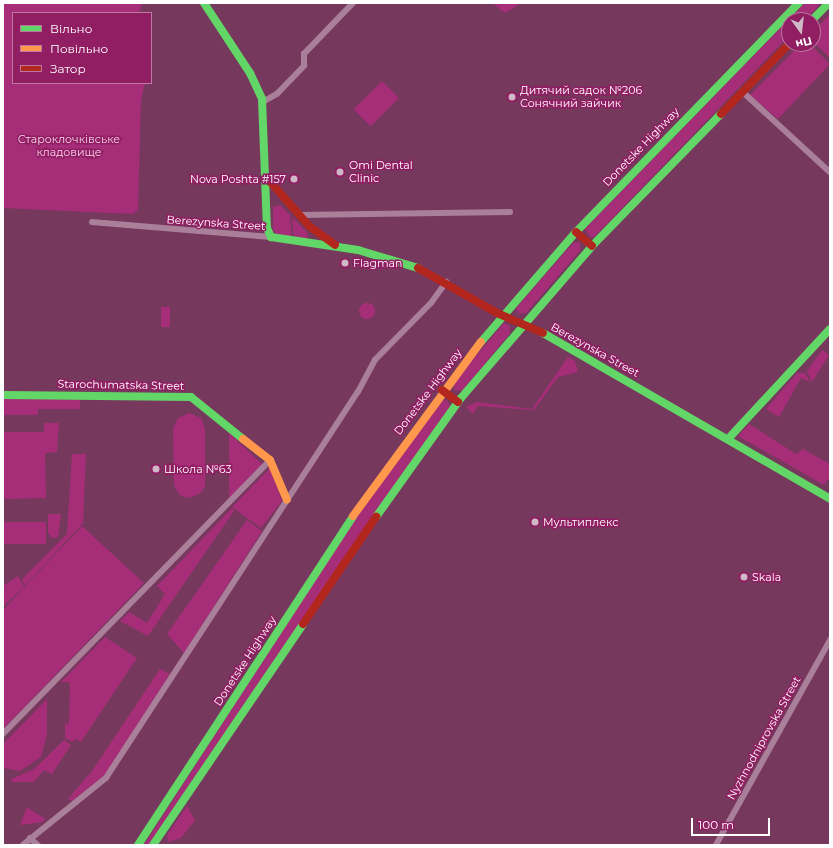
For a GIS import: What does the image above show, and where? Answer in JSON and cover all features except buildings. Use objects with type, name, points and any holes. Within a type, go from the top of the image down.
[{"type":"main road","points":[[204,3],[250,73],[263,102],[266,210],[271,237]]},
{"type":"main road","name":"Donetske Highway","points":[[792,12],[799,3]]},
{"type":"main road","points":[[820,12],[829,3]]},
{"type":"main road","name":"Donetske Highway","points":[[138,845],[332,546],[442,390],[502,315],[576,232],[781,24]]},
{"type":"main road","points":[[153,845],[458,402],[592,246],[781,52]]},
{"type":"main road","name":"Berezynska Street","points":[[266,175],[285,202],[309,226],[338,246]]},
{"type":"main road","points":[[266,210],[274,201],[285,202]]},
{"type":"main road","points":[[307,244],[312,235],[309,226]]},
{"type":"main road","points":[[576,232],[592,246]]},
{"type":"main road","name":"Berezynska Street","points":[[271,237],[307,244],[338,246],[389,258],[446,282],[502,315],[525,323],[830,499]]},
{"type":"main road","points":[[728,439],[830,329]]},
{"type":"main road","points":[[442,390],[458,402]]},
{"type":"main road","name":"Starochumatska Street","points":[[3,395],[191,397],[270,460],[287,500]]},
{"type":"street","points":[[263,102],[277,94],[301,69],[304,54],[353,3]]},
{"type":"street","points":[[742,92],[830,172]]},
{"type":"street","points":[[299,215],[510,212]]},
{"type":"street","name":"Berezynska Street","points":[[92,222],[271,237]]},
{"type":"street","points":[[26,843],[106,778],[287,500],[375,360],[431,303],[446,282]]},
{"type":"street","points":[[3,734],[270,460]]},
{"type":"street","name":"Nyzhnodniprovska Street","points":[[716,845],[830,640]]},
{"type":"street","points":[[26,843],[38,845]]},
{"type":"green space","name":"Староклочківське кладовище","points":[[3,3],[142,3],[139,12],[12,12],[12,84],[145,84],[141,100],[138,210],[133,214],[3,208]]},
{"type":"green space","points":[[492,3],[521,3],[505,13]]},
{"type":"green space","points":[[805,3],[821,3],[813,12],[796,12]]},
{"type":"green space","points":[[830,14],[830,58],[821,50],[821,24]]},
{"type":"green space","points":[[781,28],[781,44],[594,237],[590,237],[585,229]]},
{"type":"green space","points":[[793,52],[818,52],[830,64],[778,119],[750,95]]},
{"type":"green space","points":[[382,81],[399,98],[371,126],[354,109]]},
{"type":"green space","points":[[280,205],[290,215],[292,238],[276,234],[273,229],[273,207]]},
{"type":"green space","points":[[292,217],[307,232],[308,238],[294,238]]},
{"type":"green space","points":[[574,242],[580,243],[580,251],[526,313],[519,314],[516,308]]},
{"type":"green space","points":[[367,303],[374,308],[375,311],[370,318],[367,319],[360,314],[359,311],[364,304]]},
{"type":"green space","points":[[161,307],[170,307],[170,327],[161,327]]},
{"type":"green space","points":[[504,323],[510,326],[510,333],[463,390],[455,391],[453,383]]},
{"type":"green space","points":[[822,350],[829,355],[812,382],[807,371]]},
{"type":"green space","points":[[568,357],[575,361],[578,372],[558,377],[534,410],[478,406],[473,414],[466,407],[477,402],[532,409]]},
{"type":"green space","points":[[797,373],[805,373],[810,382],[801,378],[779,417],[766,409]]},
{"type":"green space","points":[[3,399],[80,399],[80,409],[38,409],[38,415],[3,415]]},
{"type":"green space","points":[[447,400],[450,406],[149,845],[144,845],[352,523],[441,401]]},
{"type":"green space","points":[[189,413],[201,418],[205,429],[205,486],[201,493],[189,498],[181,496],[174,486],[173,429],[178,418]]},
{"type":"green space","points":[[44,423],[59,423],[57,452],[45,453],[46,498],[3,499],[3,432],[44,432]]},
{"type":"green space","points":[[749,424],[796,454],[803,449],[830,464],[830,477],[824,485],[738,436]]},
{"type":"green space","points":[[229,433],[262,464],[229,498]]},
{"type":"green space","points":[[72,454],[86,454],[83,523],[25,586],[22,579],[67,534]]},
{"type":"green space","points":[[270,468],[282,501],[261,528],[232,507]]},
{"type":"green space","points":[[232,508],[234,511],[148,636],[120,621],[129,612],[147,623],[165,594],[157,586]]},
{"type":"green space","points":[[48,514],[61,514],[58,537],[52,538],[48,533]]},
{"type":"green space","points":[[247,520],[262,531],[184,653],[167,634]]},
{"type":"green space","points":[[3,522],[46,522],[46,544],[3,544]]},
{"type":"green space","points":[[82,526],[144,583],[3,729],[3,610]]},
{"type":"green space","points":[[18,576],[24,587],[3,607],[3,586]]},
{"type":"green space","points":[[105,637],[137,658],[81,742],[76,739],[73,742],[65,738],[65,724],[69,723],[70,685],[69,682],[61,682]]},
{"type":"green space","points":[[160,669],[170,674],[104,776],[72,801],[68,799],[92,771]]},
{"type":"green space","points":[[47,699],[47,734],[41,757],[20,771],[3,768],[3,744]]},
{"type":"green space","points":[[64,740],[71,745],[52,774],[44,770],[34,782],[12,782],[11,779],[34,769]]},
{"type":"green space","points":[[187,806],[195,820],[181,838],[168,842],[167,835]]},
{"type":"green space","points":[[27,807],[45,819],[43,822],[20,825]]},
{"type":"traffic: fast","points":[[204,3],[250,73],[262,99],[267,228],[271,237],[358,250],[418,268]]},
{"type":"traffic: fast","points":[[481,342],[576,232],[799,3]]},
{"type":"traffic: fast","points":[[820,12],[829,3]]},
{"type":"traffic: fast","points":[[376,517],[461,398],[592,246],[721,114]]},
{"type":"traffic: fast","points":[[728,439],[830,329]]},
{"type":"traffic: fast","points":[[543,333],[830,499]]},
{"type":"traffic: fast","points":[[3,395],[191,397],[243,439]]},
{"type":"traffic: fast","points":[[138,845],[353,516]]},
{"type":"traffic: fast","points":[[153,845],[303,624]]},
{"type":"traffic: slow","points":[[353,516],[481,342]]},
{"type":"traffic: slow","points":[[243,439],[270,460],[287,500]]},
{"type":"traffic: jam","points":[[721,114],[781,52]]},
{"type":"traffic: jam","points":[[267,178],[309,226],[335,245]]},
{"type":"traffic: jam","points":[[576,232],[592,246]]},
{"type":"traffic: jam","points":[[418,268],[497,313],[543,333]]},
{"type":"traffic: jam","points":[[442,390],[458,402]]},
{"type":"traffic: jam","points":[[303,624],[376,517]]},
{"type":"place","name":"Дитячий садок №206 Сонячний зайчик","points":[[512,97]]},
{"type":"place","name":"Omi Dental Clinic","points":[[340,172]]},
{"type":"place","name":"Nova Poshta #157","points":[[294,179]]},
{"type":"place","name":"Flagman","points":[[345,263]]},
{"type":"place","name":"Школа №63","points":[[156,469]]},
{"type":"place","name":"Мультиплекс","points":[[535,522]]},
{"type":"place","name":"Skala","points":[[744,577]]}]
